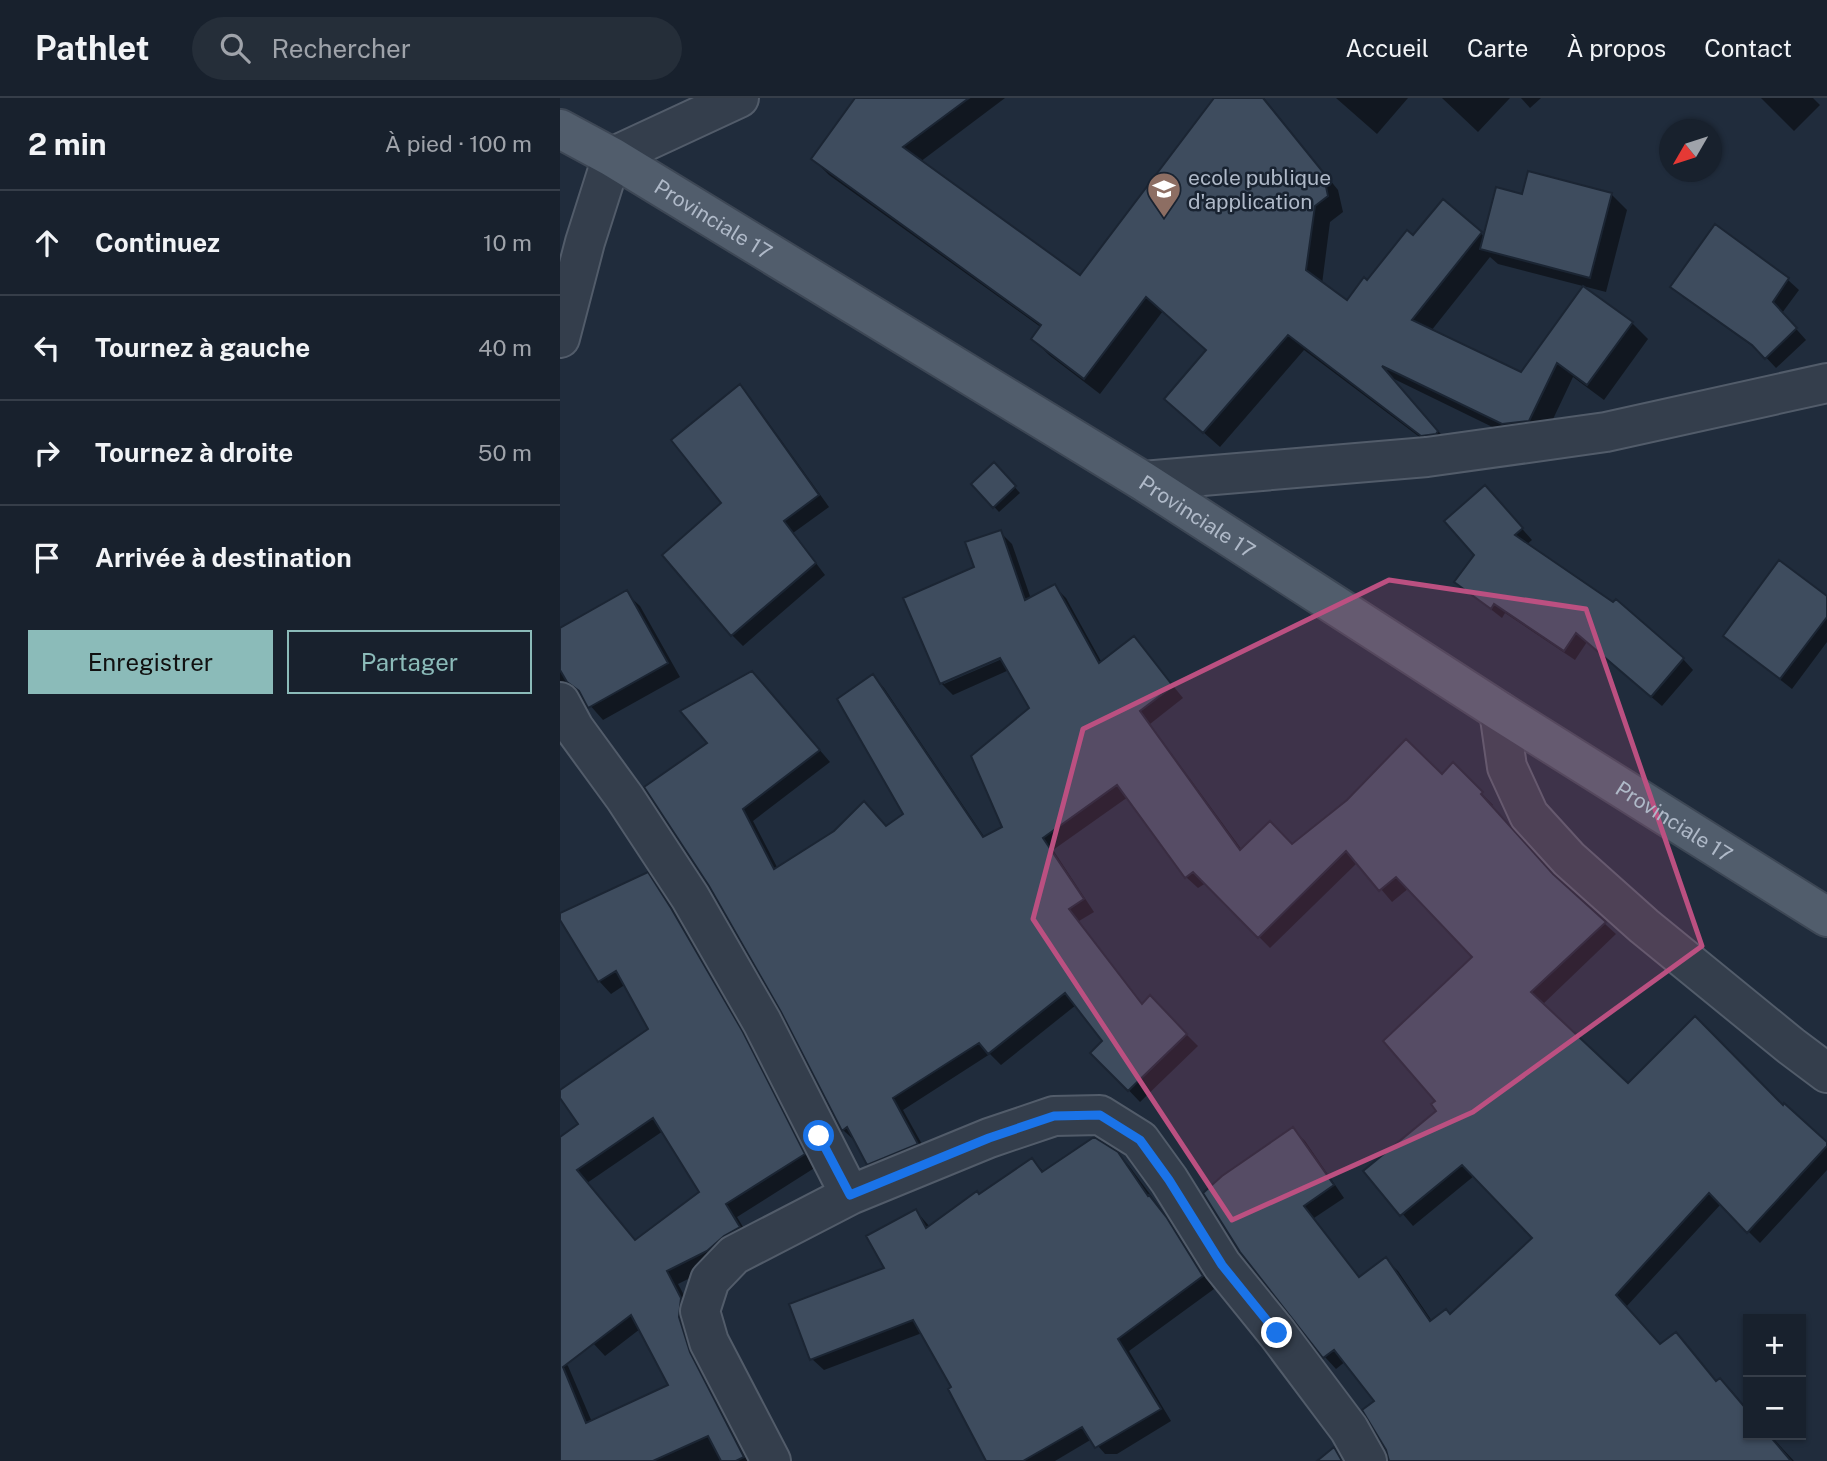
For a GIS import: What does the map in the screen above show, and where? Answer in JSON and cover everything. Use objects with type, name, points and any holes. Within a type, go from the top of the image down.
[{"type":"main road","name":"Provinciale 17","points":[[560,129],[612,157],[1143,481],[1499,711],[1827,917]]},
{"type":"street","points":[[560,338],[585,242],[612,157],[739,98]]},
{"type":"street","points":[[1143,481],[1427,457],[1606,432],[1827,383]]},
{"type":"street","points":[[560,702],[574,728],[625,798],[690,897],[762,1022],[850,1195]]},
{"type":"street","points":[[1499,711],[1507,767],[1529,815],[1561,850],[1644,926],[1827,1073]]},
{"type":"street","points":[[771,1461],[709,1342],[700,1311],[710,1280],[734,1255],[850,1195],[989,1138],[1054,1116],[1100,1115],[1140,1140],[1169,1180],[1222,1265],[1341,1418],[1367,1461]]},
{"type":"highlighted area","points":[[1389,580],[1586,609],[1702,946],[1473,1112],[1232,1220],[1033,919],[1083,729]]},
{"type":"building","points":[[855,98],[969,98],[903,147],[1080,275],[1214,98],[1263,98],[1323,172],[1328,196],[1315,206],[1306,270],[1347,300],[1364,277],[1367,280],[1407,230],[1413,235],[1443,199],[1482,232],[1412,320],[1521,372],[1583,286],[1633,322],[1587,385],[1557,363],[1529,421],[1502,424],[1382,366],[1438,431],[1436,434],[1421,436],[1288,335],[1203,433],[1164,399],[1206,350],[1146,297],[1084,379],[1031,339],[1041,325],[811,159]]},
{"type":"building","points":[[1528,171],[1612,193],[1590,278],[1480,249],[1496,187],[1522,194]]},
{"type":"building","points":[[1715,224],[1789,278],[1773,302],[1797,328],[1765,359],[1752,345],[1670,287]]},
{"type":"building","points":[[740,384],[819,495],[784,521],[816,563],[731,636],[662,555],[721,503],[671,440]]},
{"type":"building","points":[[994,462],[1016,486],[993,508],[971,484]]},
{"type":"building","points":[[1485,485],[1523,528],[1515,535],[1613,602],[1616,599],[1684,658],[1651,697],[1576,633],[1564,651],[1494,604],[1491,609],[1454,582],[1474,555],[1444,521]]},
{"type":"building","points":[[1001,530],[1025,600],[1055,584],[1099,663],[1134,636],[1173,686],[1140,711],[1240,850],[1270,821],[1292,844],[1347,800],[1406,739],[1442,774],[1453,762],[1483,792],[1481,794],[1553,874],[1606,922],[1531,992],[1628,1083],[1695,1016],[1783,1105],[1784,1103],[1827,1142],[1827,1146],[1747,1233],[1709,1193],[1616,1295],[1660,1344],[1676,1332],[1716,1381],[1720,1378],[1743,1405],[1743,1440],[1773,1440],[1791,1461],[1389,1461],[1386,1450],[1362,1410],[1374,1401],[1334,1350],[1323,1358],[1240,1252],[1203,1193],[1222,1176],[1293,1127],[1334,1185],[1304,1206],[1359,1277],[1386,1257],[1430,1321],[1446,1309],[1450,1314],[1532,1238],[1462,1165],[1400,1216],[1363,1171],[1436,1111],[1431,1104],[1435,1101],[1383,1041],[1472,957],[1396,877],[1379,891],[1346,851],[1258,938],[1193,872],[1185,878],[1117,785],[1043,838],[1084,899],[1069,909],[1142,1004],[1150,995],[1187,1034],[1128,1091],[1090,1053],[1102,1041],[1065,993],[988,1054],[979,1043],[893,1098],[918,1144],[867,1165],[847,1127],[842,1131],[781,1012],[709,886],[644,787],[707,743],[680,711],[752,671],[820,750],[743,809],[774,869],[834,831],[864,801],[886,826],[903,814],[837,699],[873,674],[983,837],[1002,827],[971,756],[1029,708],[1000,658],[940,684],[903,598],[974,567],[965,542]]},
{"type":"building","points":[[1779,560],[1827,596],[1827,617],[1780,679],[1723,636]]},
{"type":"building","points":[[627,590],[668,663],[588,708],[579,691],[567,682],[560,670],[560,628]]},
{"type":"building","points":[[648,872],[743,1032],[805,1154],[726,1204],[740,1227],[724,1236],[707,1251],[667,1271],[681,1298],[679,1317],[690,1352],[744,1457],[736,1461],[721,1461],[708,1436],[653,1461],[560,1461],[560,1137],[578,1124],[560,1098],[560,1090],[648,1029],[616,971],[598,982],[560,920],[560,913]],"holes":[[[653,1118],[699,1192],[635,1240],[577,1170]],[[631,1315],[668,1385],[586,1423],[563,1367]]]},
{"type":"building","points":[[1094,1137],[1118,1152],[1148,1196],[1167,1218],[1203,1276],[1118,1339],[1161,1409],[1095,1448],[1082,1427],[1023,1461],[986,1461],[948,1389],[951,1387],[913,1320],[810,1360],[789,1304],[884,1268],[866,1236],[916,1209],[926,1228],[977,1191],[979,1194],[1032,1158],[1042,1172]]},
{"type":"building","points":[[1334,1447],[1342,1461],[1317,1461]]},
{"type":"place","name":"ecole publique d'application","points":[[1164,219]]},
{"type":"route","points":[[819,1136],[850,1195],[989,1138],[1054,1116],[1100,1115],[1140,1140],[1169,1180],[1222,1265],[1277,1333]]}]
